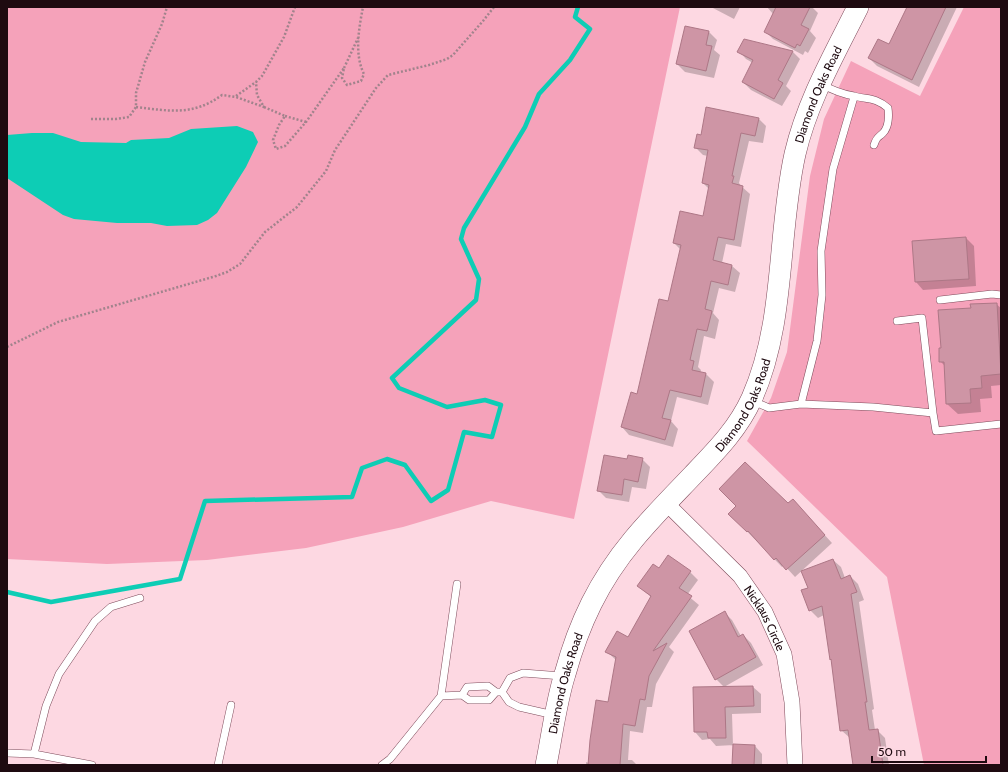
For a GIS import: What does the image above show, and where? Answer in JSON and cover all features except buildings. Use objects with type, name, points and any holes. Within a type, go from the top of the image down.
[{"type":"street","name":"Diamond Oaks Road","points":[[546,765],[564,676],[577,637],[592,600],[612,567],[634,539],[720,448],[734,431],[751,400],[764,365],[775,318],[790,185],[802,127],[819,83],[858,7]]},
{"type":"street","name":"Nicklaus Circle","points":[[666,504],[740,576],[766,612],[784,654],[792,702],[796,765]]},
{"type":"lane","points":[[819,83],[835,92],[854,97],[880,100],[888,108],[889,118],[884,132],[877,137],[874,145]]},
{"type":"lane","points":[[801,404],[817,341],[822,295],[822,251],[833,170],[854,97]]},
{"type":"lane","points":[[940,300],[992,294],[1001,295]]},
{"type":"lane","points":[[897,321],[922,318],[936,431],[1001,424]]},
{"type":"lane","points":[[751,400],[769,408],[801,404],[873,407],[933,413]]},
{"type":"lane","points":[[382,765],[390,759],[441,696],[457,584]]},
{"type":"lane","points":[[34,754],[46,706],[58,674],[95,622],[110,607],[140,598]]},
{"type":"lane","points":[[441,696],[462,695],[468,700],[489,700],[499,692],[510,678],[523,674],[564,676]]},
{"type":"lane","points":[[462,695],[467,687],[488,686],[499,692],[509,702],[519,707],[556,716]]},
{"type":"lane","points":[[218,765],[231,705]]},
{"type":"lane","points":[[7,753],[34,754],[92,765]]},
{"type":"path","points":[[91,119],[116,119],[129,117],[136,107],[136,93],[145,62],[162,24],[167,7]]},
{"type":"path","points":[[236,97],[262,76],[284,37],[295,7]]},
{"type":"path","points":[[344,68],[342,78],[347,85],[361,81],[364,74],[360,66],[358,37],[363,7]]},
{"type":"path","points":[[7,347],[58,322],[216,276],[227,272],[240,264],[265,232],[297,207],[326,171],[335,150],[376,88],[383,80],[388,75],[439,62],[454,55],[494,7]]},
{"type":"path","points":[[285,116],[279,125],[274,140],[276,149],[285,146],[306,122],[344,68],[358,37]]},
{"type":"path","points":[[256,82],[257,95],[264,107]]},
{"type":"path","points":[[136,107],[170,111],[198,108],[222,95],[236,97],[285,116],[306,122]]},
{"type":"shaded area","points":[[7,7],[680,7],[574,519],[491,501],[403,527],[306,548],[207,560],[107,564],[7,559]]},
{"type":"shaded area","points":[[964,7],[1001,7],[1001,765],[924,765],[887,577],[747,441],[771,398],[787,352],[810,176],[824,119],[851,61],[920,96]]},
{"type":"shaded area","points":[[237,126],[253,132],[258,142],[246,167],[217,213],[208,220],[197,225],[167,226],[151,223],[117,223],[74,219],[63,215],[7,178],[7,135],[53,133],[81,142],[126,143],[131,140],[169,138],[191,129]]},
{"type":"waterway","points":[[7,592],[51,602],[180,579],[205,501],[352,497],[362,468],[387,459],[405,465],[431,501],[448,490],[464,432],[492,437],[501,405],[485,400],[447,407],[399,388],[392,378],[476,300],[479,279],[461,239],[464,228],[525,127],[539,94],[570,60],[590,29],[575,17],[578,7]]}]
